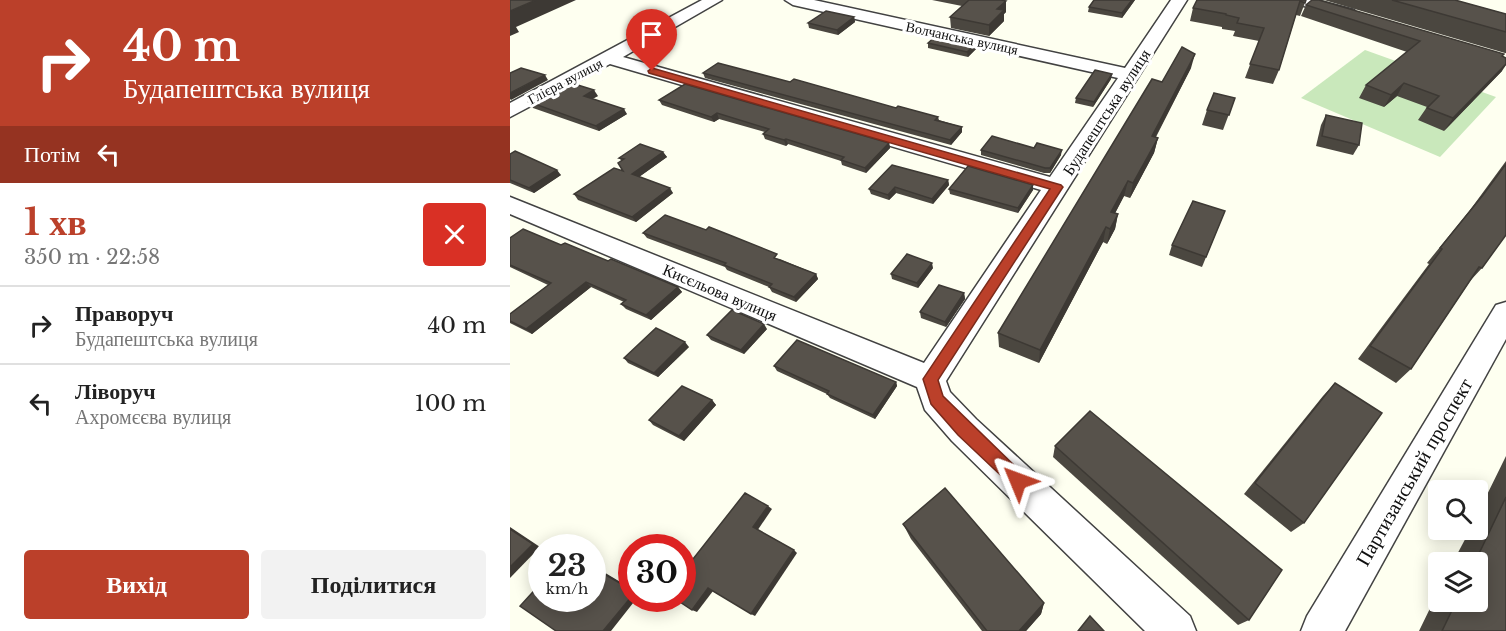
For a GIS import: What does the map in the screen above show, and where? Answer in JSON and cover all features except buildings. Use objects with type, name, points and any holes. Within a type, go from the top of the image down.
[{"type":"street","name":"Глієра вулиця","points":[[510,111],[714,0]]},
{"type":"street","name":"Волчанська вулиця","points":[[793,0],[1130,75]]},
{"type":"street","name":"Будапештська вулиця","points":[[930,379],[1179,0]]},
{"type":"street","points":[[1298,0],[1368,20]]},
{"type":"street","points":[[608,58],[1057,187]]},
{"type":"street","name":"Кисєльова вулиця","points":[[510,205],[930,379]]},
{"type":"street","name":"Партизанський проспект","points":[[1322,631],[1506,313]]},
{"type":"street","points":[[930,379],[936,400],[964,430],[1175,631]]},
{"type":"green space","points":[[1365,50],[1496,97],[1440,157],[1301,98]]},
{"type":"route","points":[[652,71],[1057,187],[930,379],[936,400],[1018,481]]}]
